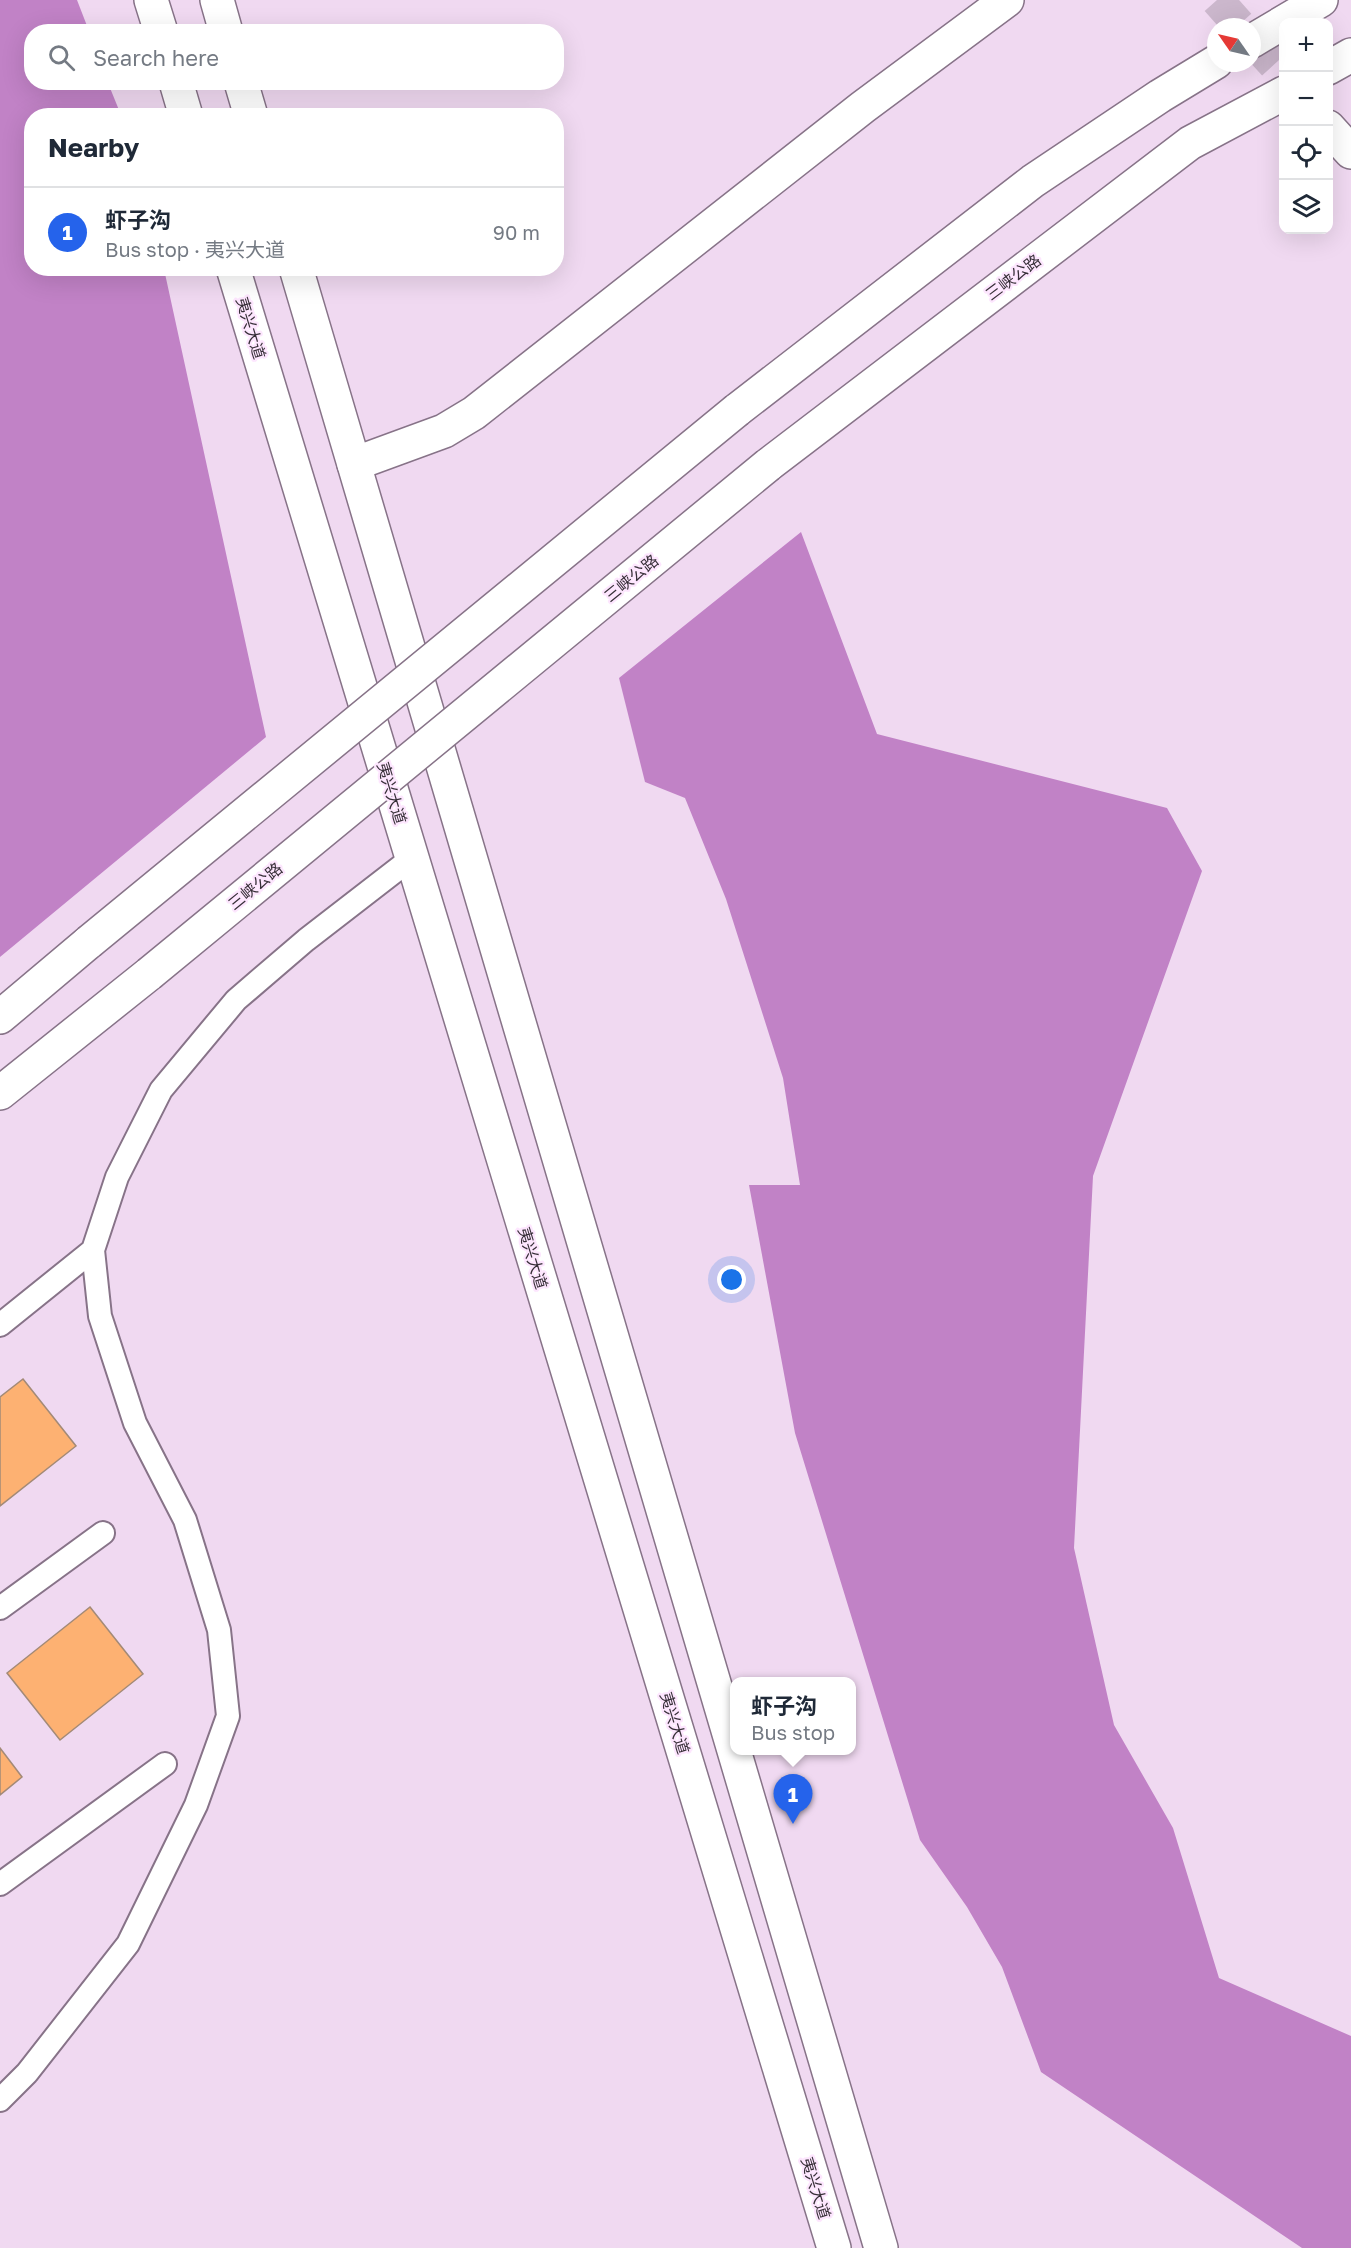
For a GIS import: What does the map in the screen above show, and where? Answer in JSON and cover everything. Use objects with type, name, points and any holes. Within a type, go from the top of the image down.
[{"type":"main road","points":[[151,0],[158,24]]},
{"type":"main road","points":[[217,0],[224,24]]},
{"type":"main road","points":[[354,464],[444,431],[474,413],[862,107],[1007,0]]},
{"type":"main road","points":[[1261,36],[1321,0]]},
{"type":"main road","points":[[1333,66],[1351,56]]},
{"type":"main road","points":[[0,1017],[737,410],[1033,181],[1207,67]]},
{"type":"main road","points":[[178,90],[184,108]]},
{"type":"main road","points":[[243,90],[249,108]]},
{"type":"main road","name":"三峡公路","points":[[0,1093],[149,974],[768,465],[1190,143],[1279,96]]},
{"type":"main road","points":[[1333,132],[1351,152]]},
{"type":"main road","name":"夷兴大道","points":[[235,276],[834,2248]]},
{"type":"main road","points":[[298,276],[730,1737]]},
{"type":"main road","points":[[735,1755],[881,2248]]},
{"type":"lane","points":[[1,2098],[27,2073],[128,1944],[196,1805],[228,1716],[219,1630],[185,1520],[135,1423],[100,1316],[93,1250],[117,1177],[161,1090],[236,1000],[306,940],[412,858]]},
{"type":"lane","points":[[0,1325],[93,1250]]},
{"type":"lane","points":[[0,1608],[103,1533]]},
{"type":"lane","points":[[0,1884],[165,1764]]},
{"type":"shaded area","points":[[0,0],[77,0],[86,24],[24,24],[24,90],[111,90],[118,108],[24,108],[24,276],[166,276],[266,737],[0,957]]},
{"type":"shaded area","points":[[801,532],[877,734],[1167,808],[1202,871],[1093,1176],[1074,1548],[1114,1725],[1173,1828],[1219,1978],[1351,2036],[1351,2248],[1302,2248],[1041,2072],[1002,1967],[967,1907],[920,1840],[795,1433],[749,1185],[800,1185],[783,1078],[726,899],[685,798],[645,782],[619,678]]},
{"type":"building","points":[[23,1379],[76,1446],[0,1506],[0,1397]]},
{"type":"building","points":[[90,1607],[143,1674],[60,1740],[7,1673]]},
{"type":"building","points":[[0,1748],[22,1777],[0,1795]]},
{"type":"tunnel","points":[[1217,0],[1233,18]]},
{"type":"tunnel","points":[[1261,50],[1281,72]]},
{"type":"place","name":"虾子沟","points":[[793,1824]]}]
